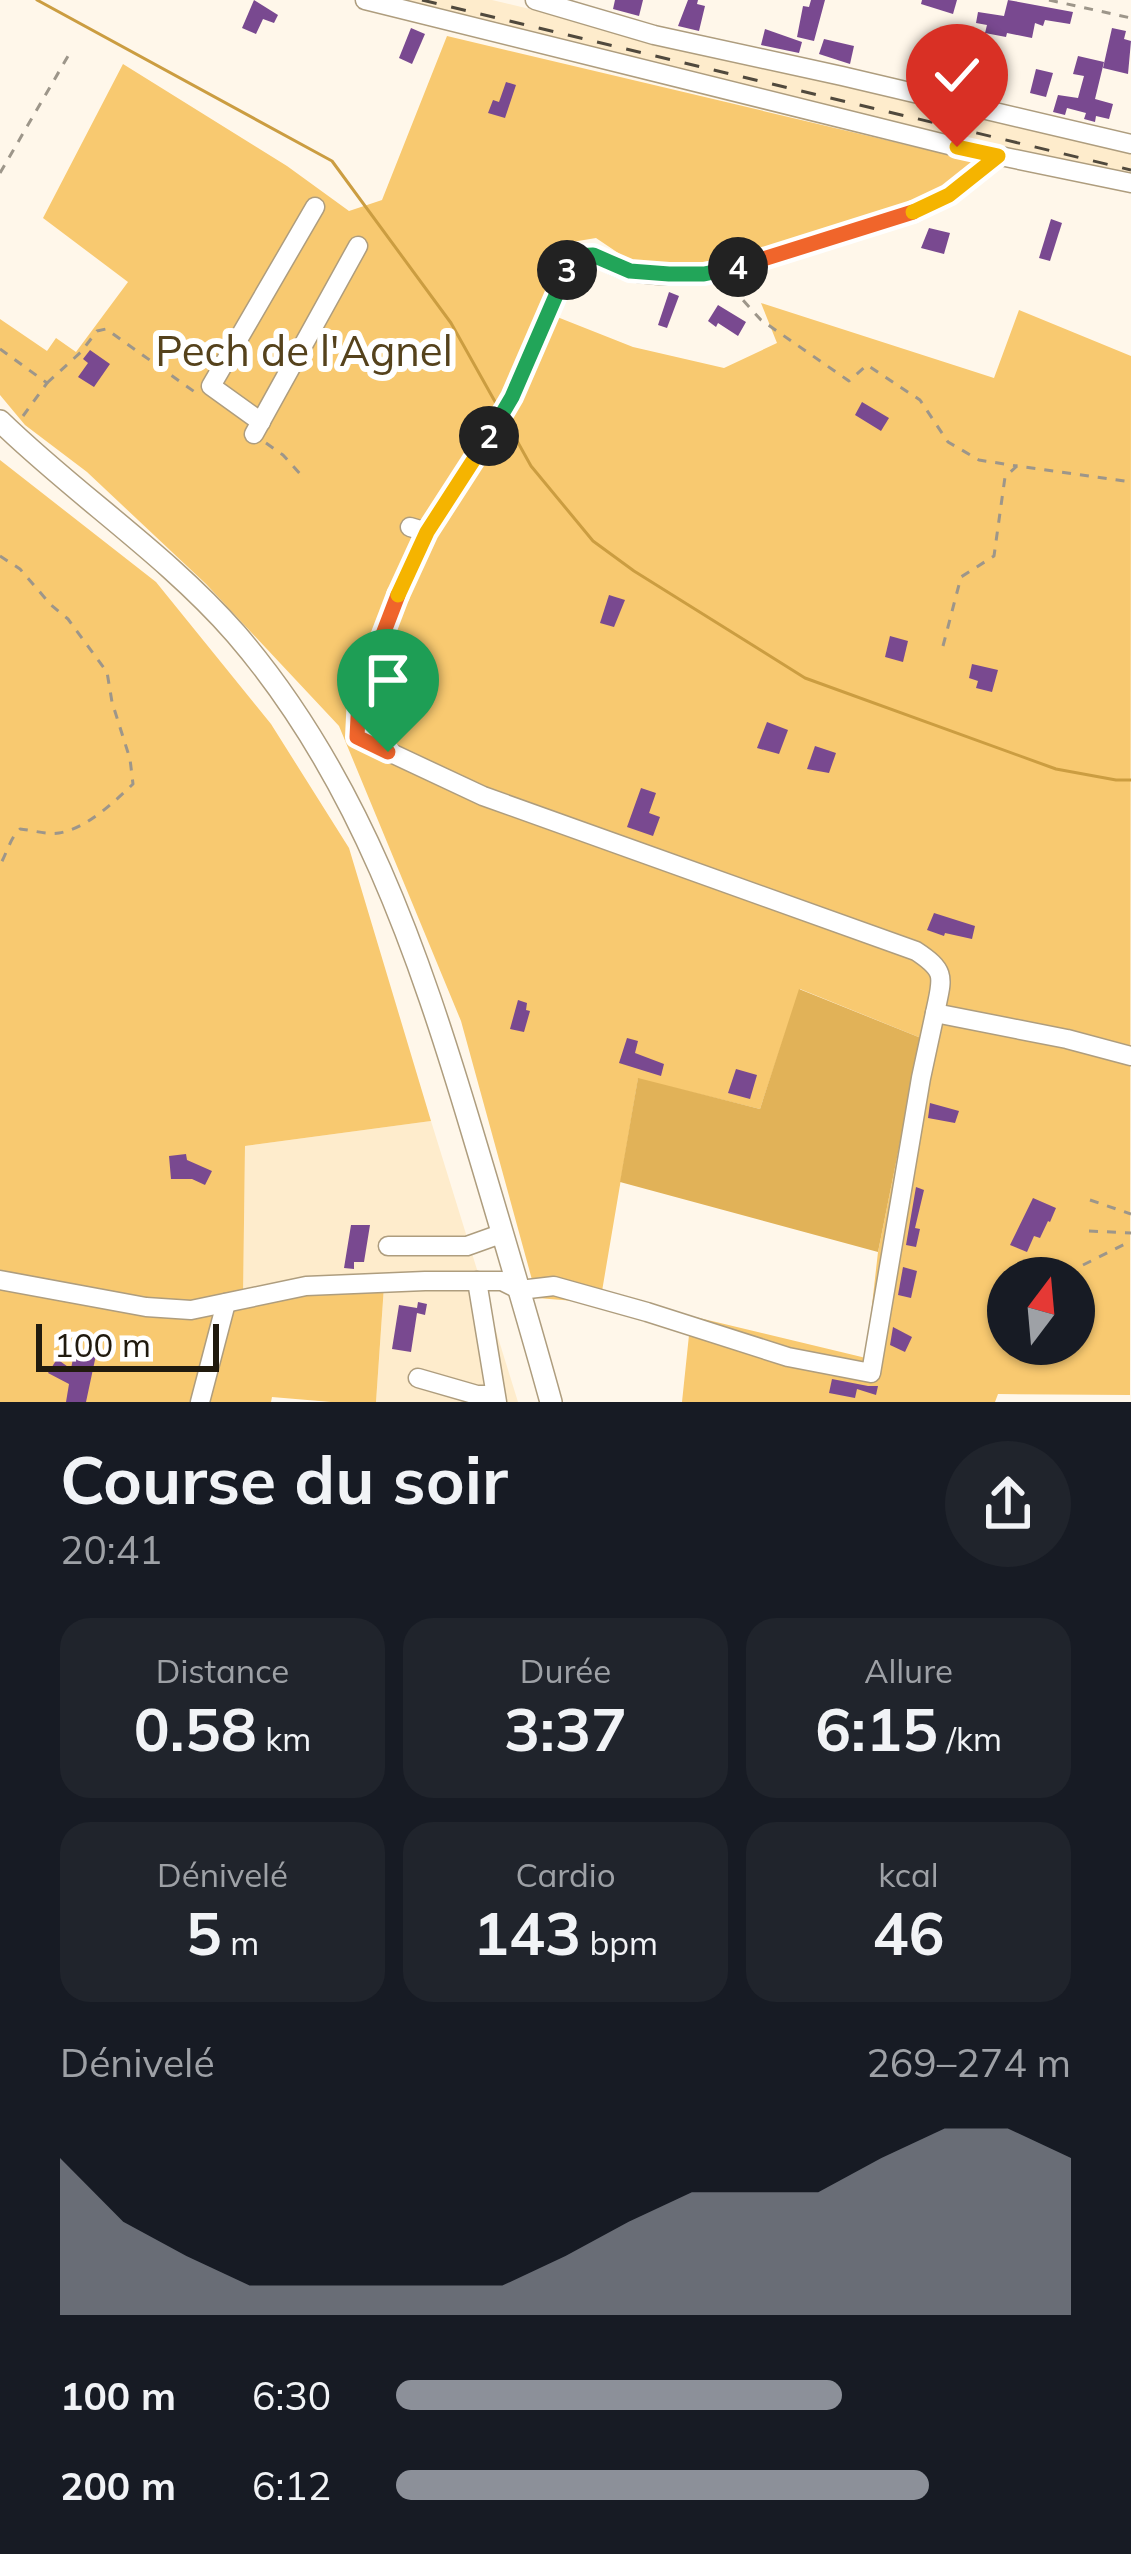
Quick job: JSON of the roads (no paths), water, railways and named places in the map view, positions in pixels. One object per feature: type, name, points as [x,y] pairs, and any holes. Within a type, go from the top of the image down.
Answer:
[{"type":"main road","points":[[4,429],[203,599],[269,675],[310,733],[361,826],[409,937],[448,1049],[495,1208],[538,1402]]},
{"type":"main road","points":[[4,429],[194,604],[262,681],[311,754],[349,824],[391,924],[549,1402]]},
{"type":"street","points":[[365,0],[998,156],[1131,183]]},
{"type":"street","points":[[535,0],[654,35],[1131,144]]},
{"type":"street","points":[[419,529],[512,397],[573,256],[593,255],[630,271],[718,272],[917,211],[949,195],[998,156]]},
{"type":"street","points":[[315,207],[211,386],[258,428],[358,246]]},
{"type":"street","points":[[0,1280],[146,1307],[191,1310],[306,1286],[477,1281],[554,1286],[788,1358],[871,1372],[942,980],[936,964],[916,951],[483,796],[357,737]]},
{"type":"street","points":[[935,1013],[1131,1056]]},
{"type":"street","points":[[388,1246],[466,1246],[493,1237],[495,1208]]},
{"type":"street","points":[[418,1378],[496,1399],[477,1281]]},
{"type":"street","points":[[200,1402],[226,1303]]},
{"type":"waterway","points":[[37,0],[332,161],[451,323],[498,407]]},
{"type":"waterway","points":[[506,421],[531,466],[593,541],[805,678],[1056,769],[1131,780]]},
{"type":"railway","points":[[422,0],[1131,170]]},
{"type":"park label","name":"Pech de l'Agnel","points":[[304,351]]}]
